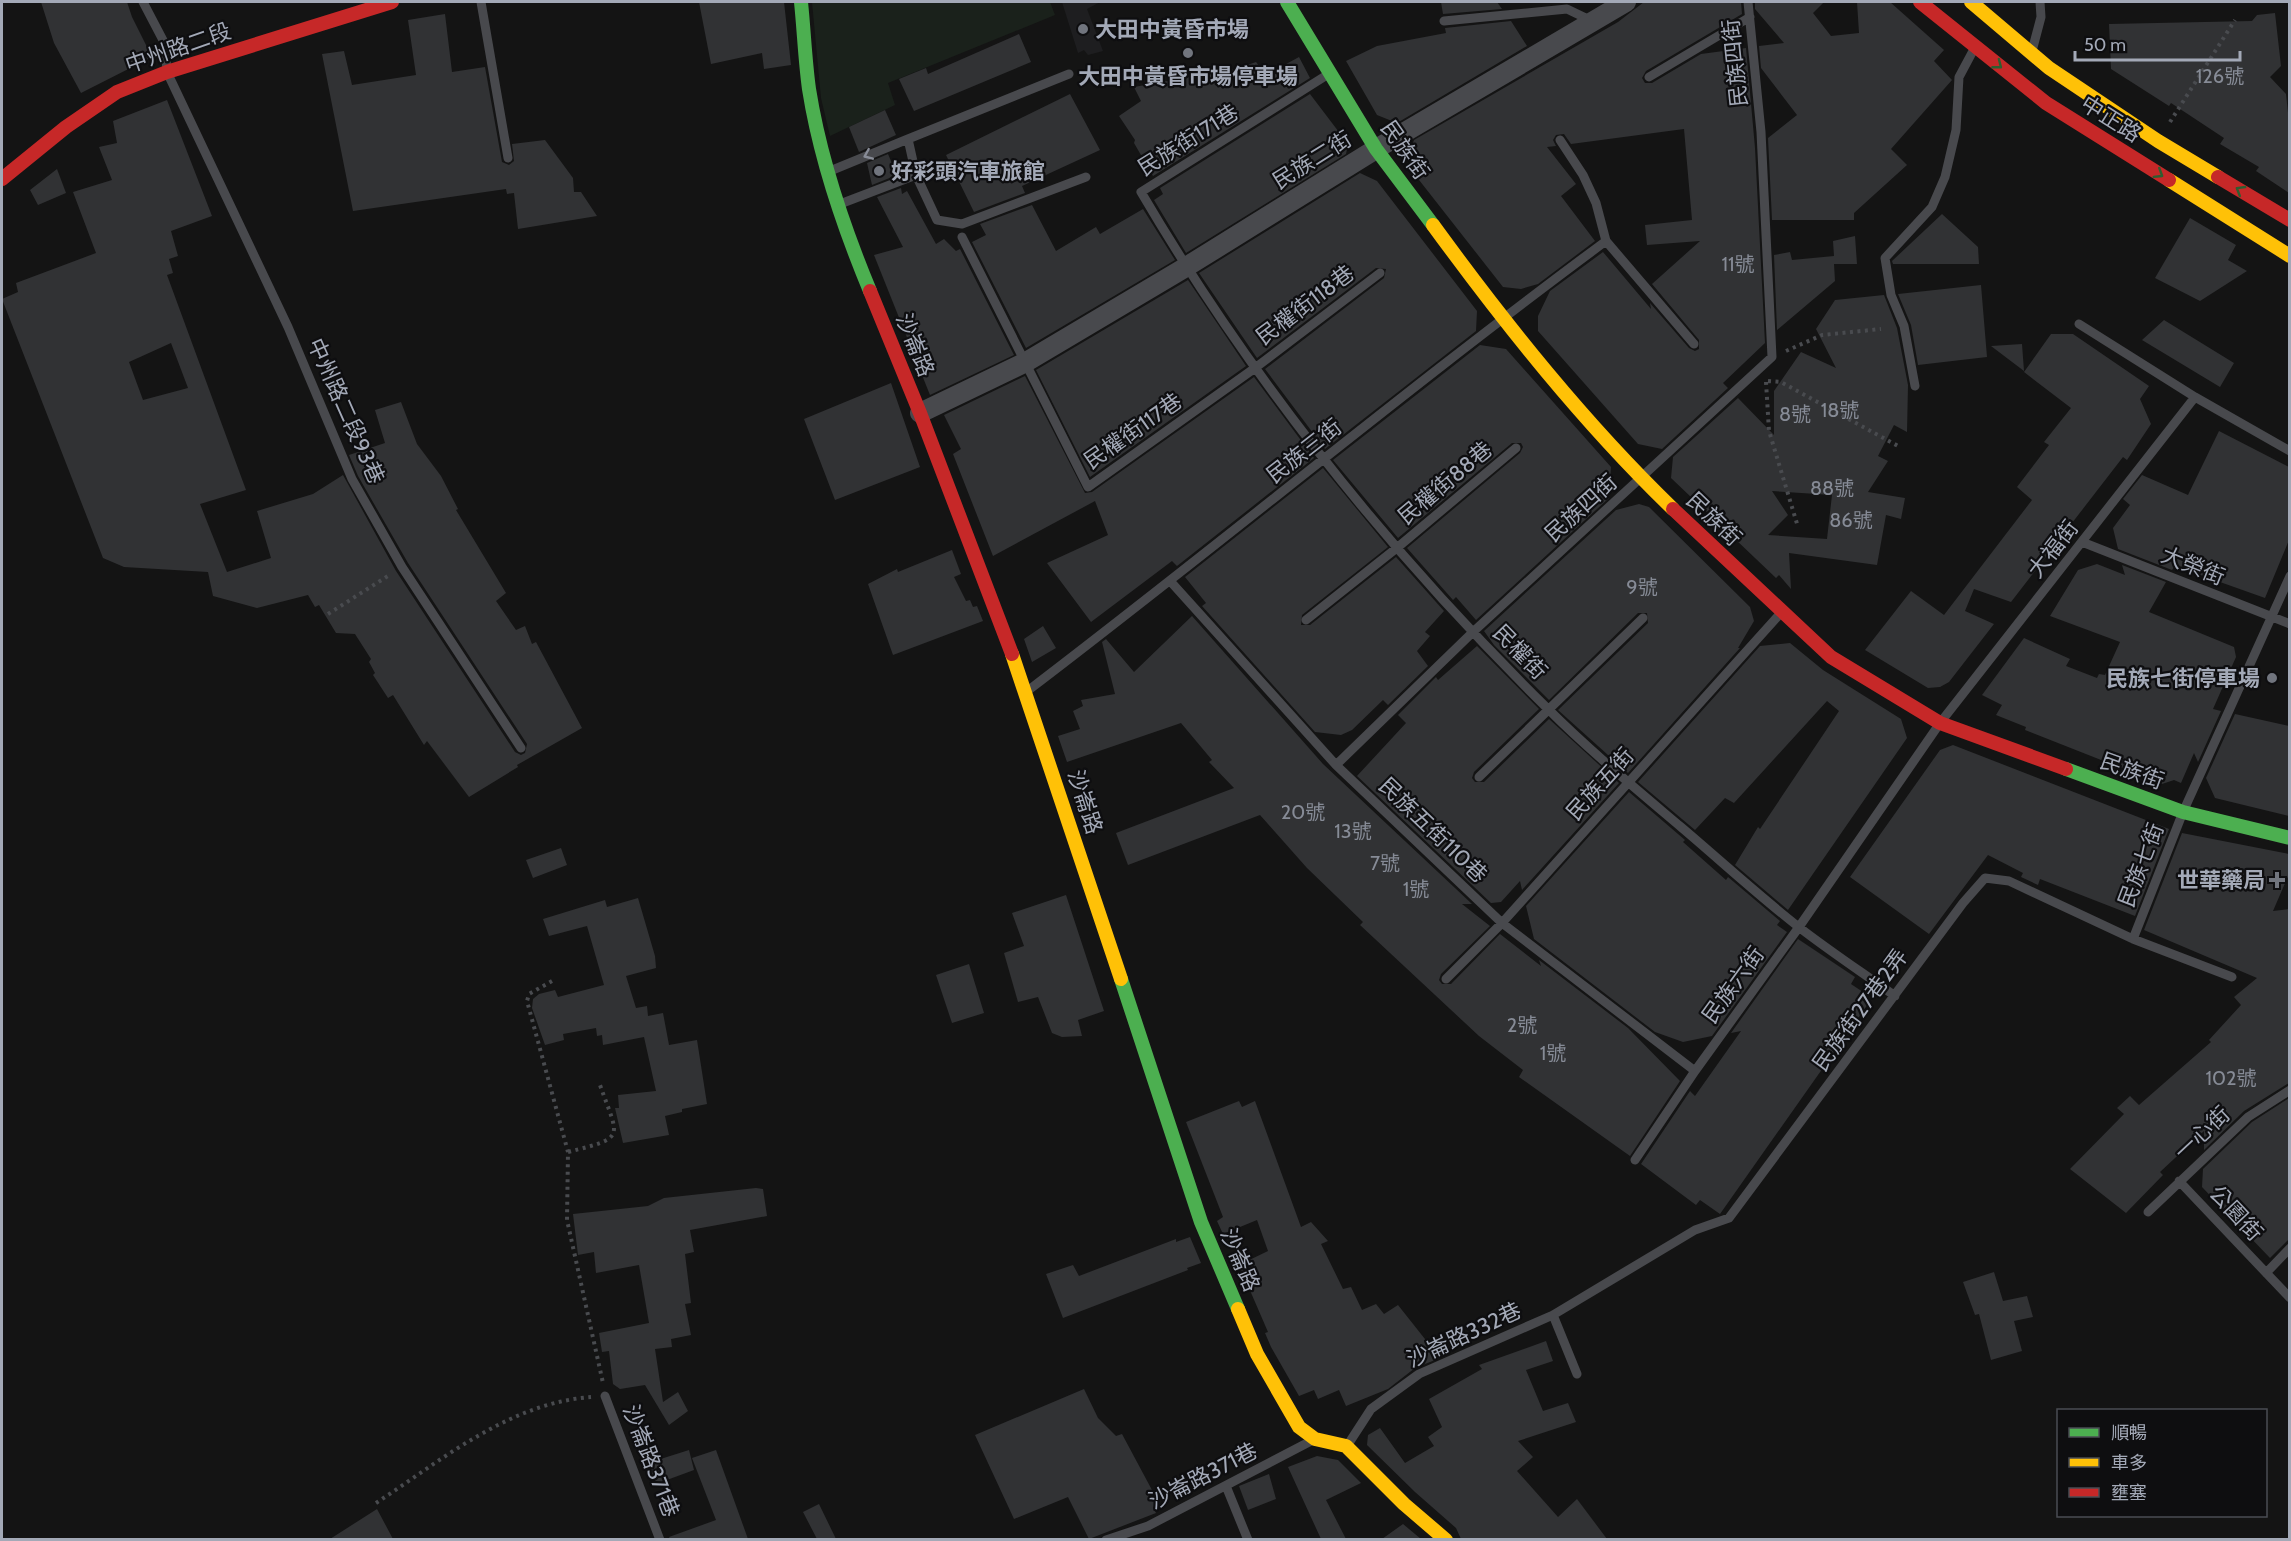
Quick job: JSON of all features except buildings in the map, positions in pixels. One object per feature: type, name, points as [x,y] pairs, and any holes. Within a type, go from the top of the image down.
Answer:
[{"type":"street","name":"中州路二段","points":[[2,179],[66,127],[117,92],[167,72],[392,2]]},
{"type":"street","name":"沙崙路","points":[[801,2],[809,88],[828,172],[846,234],[920,413],[1027,692],[1201,1222],[1257,1353],[1299,1427],[1315,1439]]},
{"type":"street","name":"民族街","points":[[1287,2],[1376,149],[1502,318],[1641,479],[1781,613],[1831,657],[1940,723],[2183,812],[2289,838]]},
{"type":"street","name":"民族二街","points":[[920,413],[1026,362],[1186,267],[1376,149],[1626,2]]},
{"type":"street","name":"中正路","points":[[1920,2],[2046,103],[2289,256]]},
{"type":"street","name":"中正路","points":[[1971,2],[2031,53],[2158,141],[2289,220]]},
{"type":"street","points":[[1315,1439],[1346,1446],[1404,1504],[1446,1539]]},
{"type":"lane","name":"中州路二段93巷","points":[[143,2],[165,45],[167,72],[288,327],[352,479],[402,567],[521,748]]},
{"type":"lane","points":[[481,2],[508,158]]},
{"type":"lane","name":"民族四街","points":[[1336,765],[1474,632],[1769,360],[1761,132],[1748,2]]},
{"type":"lane","points":[[2031,53],[2041,17],[2040,2]]},
{"type":"lane","points":[[1444,21],[1567,9],[1593,21]]},
{"type":"lane","points":[[1649,77],[1750,17]]},
{"type":"lane","points":[[1916,386],[1904,326],[1891,295],[1885,258],[1932,207],[1945,177],[1956,130],[1959,77],[1975,47]]},
{"type":"lane","points":[[828,172],[1069,74]]},
{"type":"lane","name":"民族街171巷","points":[[1186,267],[1141,192],[1329,74]]},
{"type":"lane","points":[[908,139],[916,175],[937,220],[962,224],[1086,177]]},
{"type":"lane","points":[[1560,140],[1583,175],[1596,203],[1606,241],[1694,344]]},
{"type":"lane","points":[[838,205],[916,175]]},
{"type":"lane","points":[[962,237],[1026,362]]},
{"type":"lane","name":"民族三街","points":[[1027,692],[1171,582],[1502,318],[1606,241]]},
{"type":"lane","name":"民權街","points":[[1186,267],[1255,368],[1325,460],[1474,632],[1548,709],[1627,782],[1799,927],[1895,996]]},
{"type":"lane","name":"民權街118巷","points":[[1255,368],[1380,273]]},
{"type":"lane","points":[[2079,324],[2194,397],[2289,451]]},
{"type":"lane","name":"民權街117巷","points":[[1026,362],[1088,487],[1255,368]]},
{"type":"lane","name":"大福街","points":[[1940,723],[2194,397]]},
{"type":"lane","name":"民權街88巷","points":[[1306,620],[1398,547],[1516,448]]},
{"type":"lane","name":"大榮街","points":[[2082,542],[2289,624]]},
{"type":"lane","name":"民族七街","points":[[2133,939],[2183,812],[2289,576]]},
{"type":"lane","points":[[1171,582],[1336,765]]},
{"type":"lane","name":"民族五街","points":[[1446,979],[1503,923],[1627,782],[1781,613]]},
{"type":"lane","points":[[1479,777],[1643,618]]},
{"type":"lane","name":"民族六街","points":[[1635,1160],[1940,723]]},
{"type":"lane","name":"民族五街110巷","points":[[1336,765],[1503,923]]},
{"type":"lane","name":"民族街27巷2弄","points":[[1553,1316],[1695,1230],[1729,1218],[1963,903],[1985,878],[2009,881],[2133,939],[2232,977]]},
{"type":"lane","points":[[1503,923],[1695,1071]]},
{"type":"lane","name":"一心街","points":[[2148,1212],[2248,1118],[2289,1090]]},
{"type":"lane","name":"公園街","points":[[2179,1181],[2289,1298]]},
{"type":"lane","points":[[2266,1273],[2289,1248]]},
{"type":"lane","points":[[1553,1316],[1577,1374]]},
{"type":"lane","name":"沙崙路332巷","points":[[1346,1446],[1371,1409],[1419,1374],[1553,1316]]},
{"type":"lane","name":"沙崙路371巷","points":[[606,1396],[660,1539]]},
{"type":"lane","name":"沙崙路371巷","points":[[1106,1539],[1148,1526],[1315,1439]]},
{"type":"lane","points":[[1226,1486],[1248,1539]]},
{"type":"path","name":"中正路","points":[[2158,141],[2235,20]]},
{"type":"path","points":[[1798,527],[1769,430],[1766,380],[1769,360],[1822,335],[1881,329]]},
{"type":"path","points":[[1766,380],[1781,382],[1898,446]]},
{"type":"path","points":[[328,614],[402,567]]},
{"type":"path","points":[[376,1503],[510,1418],[566,1399],[606,1396],[567,1220],[568,1152],[527,1001],[530,994],[552,981]]},
{"type":"path","points":[[568,1152],[608,1142],[613,1136],[615,1127],[600,1085]]},
{"type":"shaded area","points":[[812,2],[1050,2],[1055,15],[888,83],[895,105],[830,136],[821,98]]},
{"type":"shaded area","name":"大田中黃昏市場","points":[[1062,2],[1100,2],[1087,9],[1103,51],[1088,55],[1084,50],[1078,53]]},
{"type":"traffic: fast","points":[[801,2],[806,67],[819,141],[842,217],[870,291]]},
{"type":"traffic: fast","points":[[1287,2],[1376,149],[1433,225]]},
{"type":"traffic: fast","points":[[2066,769],[2183,812],[2290,838]]},
{"type":"traffic: fast","points":[[1121,979],[1201,1222],[1238,1309]]},
{"type":"traffic: slow","points":[[1971,2],[2049,68],[2158,141],[2218,177]]},
{"type":"traffic: slow","points":[[2169,180],[2290,256]]},
{"type":"traffic: slow","points":[[1433,225],[1577,408],[1673,509]]},
{"type":"traffic: slow","points":[[1012,654],[1121,979]]},
{"type":"traffic: slow","points":[[1238,1309],[1257,1354],[1299,1427],[1315,1439],[1346,1446],[1404,1504],[1446,1540]]},
{"type":"traffic: jam","points":[[2,179],[66,127],[117,92],[167,72],[392,2]]},
{"type":"traffic: jam","points":[[1920,2],[2046,103],[2169,180]]},
{"type":"traffic: jam","points":[[2218,177],[2290,220]]},
{"type":"traffic: jam","points":[[870,291],[920,413],[1012,654]]},
{"type":"traffic: jam","points":[[1673,509],[1831,657],[1940,723],[2066,769]]},
{"type":"place","name":"大田中黃昏市場","points":[[1083,29]]},
{"type":"place","name":"大田中黃昏市場停車場","points":[[1188,53]]},
{"type":"place","name":"好彩頭汽車旅館","points":[[879,171]]},
{"type":"place","name":"民族七街停車場","points":[[2272,678]]},
{"type":"place","name":"世華藥局","points":[[2277,880]]}]
